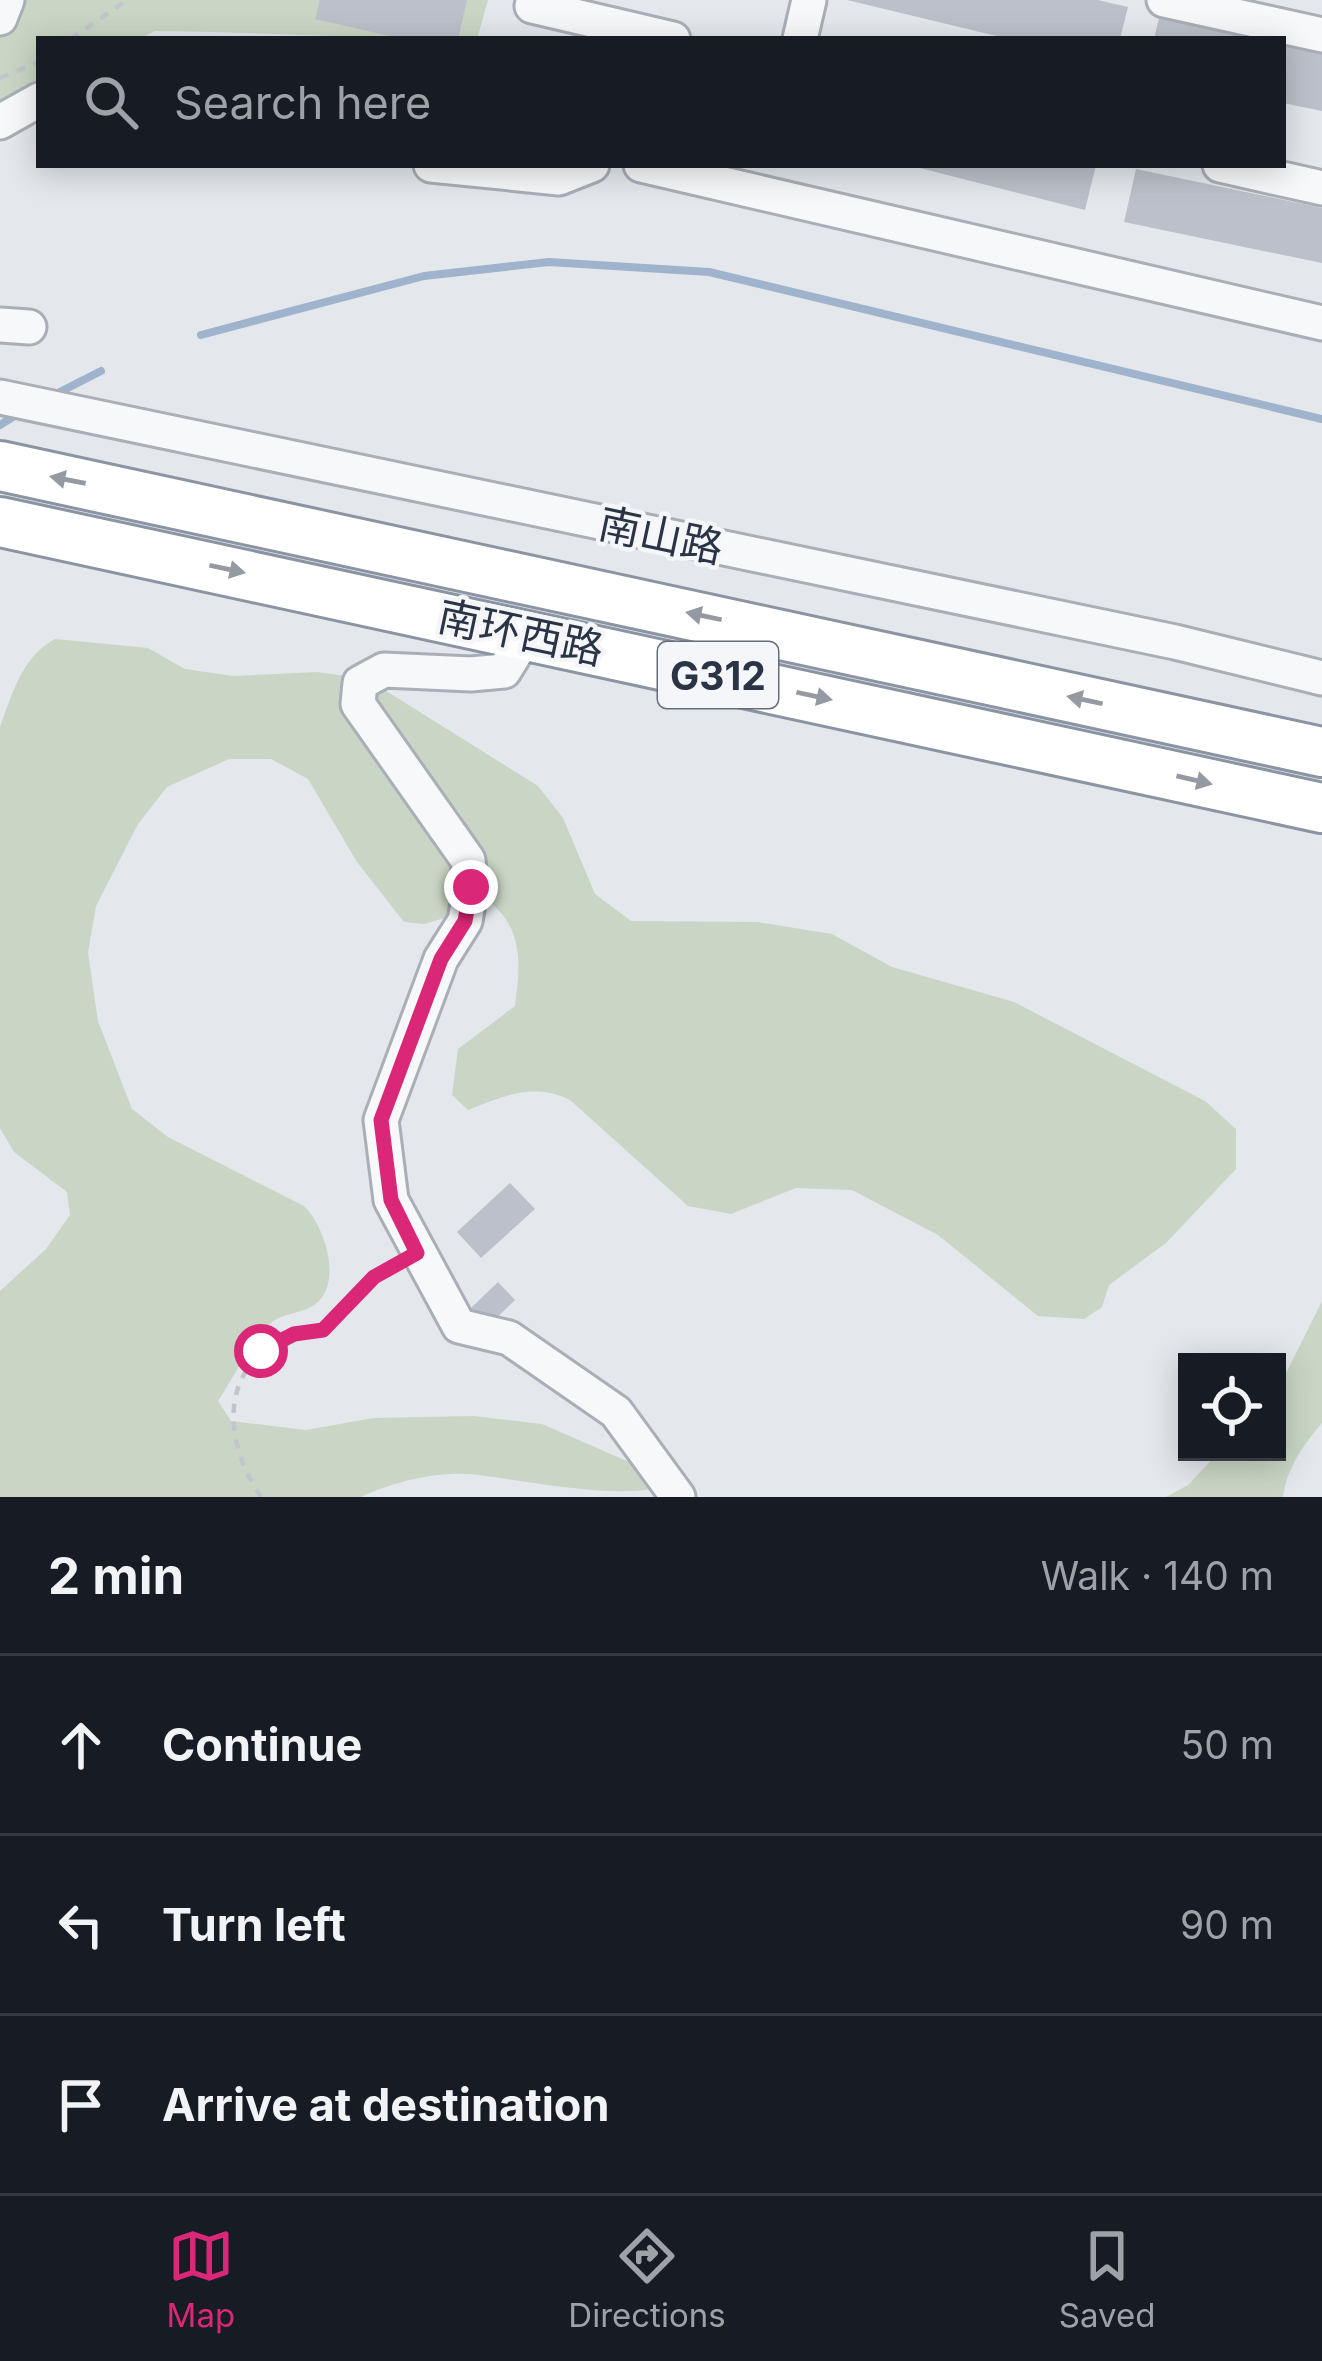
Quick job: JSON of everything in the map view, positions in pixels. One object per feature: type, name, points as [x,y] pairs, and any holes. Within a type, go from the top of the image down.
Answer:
[{"type":"highway","name":"南环西路","points":[[0,466],[1322,752]]},
{"type":"highway","name":"南环西路","points":[[0,522],[1322,808]]},
{"type":"street","points":[[0,18],[7,0]]},
{"type":"street","points":[[801,36],[809,0]]},
{"type":"street","points":[[1164,0],[1322,35]]},
{"type":"street","points":[[532,6],[660,36]]},
{"type":"street","points":[[0,122],[36,102]]},
{"type":"street","points":[[461,168],[560,178],[585,168]]},
{"type":"street","points":[[654,168],[1322,323]]},
{"type":"street","points":[[1233,168],[1322,188]]},
{"type":"street","name":"南山路","points":[[0,397],[1322,677]]},
{"type":"street","points":[[527,634],[505,671],[384,670],[360,683],[358,704],[468,860],[471,887],[465,921],[441,959],[381,1120],[391,1200],[459,1326],[509,1338],[616,1412],[678,1497]]},
{"type":"path","points":[[75,36],[127,0]]},
{"type":"path","points":[[0,79],[36,63]]},
{"type":"path","points":[[261,1497],[245,1474],[234,1418],[238,1382],[261,1351],[294,1334],[323,1330],[374,1277],[417,1253]]},
{"type":"green space","points":[[0,0],[488,0],[478,36],[155,31],[145,36],[36,36],[36,89],[0,107]]},
{"type":"green space","points":[[55,639],[148,648],[185,669],[233,676],[317,672],[367,679],[538,786],[563,818],[595,894],[631,921],[758,922],[832,934],[892,967],[1014,1002],[1205,1101],[1236,1129],[1236,1169],[1166,1243],[1109,1285],[1102,1307],[1084,1319],[1038,1316],[938,1235],[852,1190],[796,1188],[731,1214],[688,1206],[570,1100],[532,1092],[468,1110],[452,1095],[458,1049],[515,1006],[517,951],[510,926],[492,904],[424,924],[404,922],[357,862],[308,779],[271,759],[229,759],[167,787],[138,824],[96,906],[88,953],[98,1021],[132,1109],[168,1137],[304,1206],[324,1241],[330,1270],[323,1296],[309,1308],[271,1323],[218,1401],[231,1421],[306,1430],[373,1418],[473,1416],[542,1424],[645,1469],[651,1489],[590,1490],[449,1474],[418,1478],[361,1497],[0,1497],[0,1291],[46,1249],[70,1215],[67,1192],[14,1152],[0,1128],[0,727],[27,665]]},
{"type":"green space","points":[[1322,1301],[1322,1423],[1297,1457],[1283,1497],[1166,1497],[1188,1485],[1211,1461],[1286,1461],[1286,1373]]},
{"type":"building","points":[[320,0],[467,0],[459,36],[390,36],[315,19]]},
{"type":"building","points":[[847,0],[1098,0],[1128,7],[1121,36],[997,36]]},
{"type":"building","points":[[1159,18],[1247,36],[1155,36]]},
{"type":"building","points":[[1286,44],[1322,51],[1322,111],[1286,104]]},
{"type":"building","points":[[920,168],[1095,168],[1085,210]]},
{"type":"building","points":[[1136,169],[1322,208],[1322,263],[1124,222]]},
{"type":"building","points":[[510,1183],[535,1209],[481,1258],[457,1232]]},
{"type":"building","points":[[498,1282],[515,1300],[488,1326],[471,1308]]},
{"type":"waterway","points":[[201,335],[424,276],[549,262],[709,272],[1322,419]]},
{"type":"waterway","points":[[54,395],[101,371]]},
{"type":"waterway","points":[[0,425],[19,413]]},
{"type":"route","points":[[261,1351],[294,1334],[323,1330],[374,1277],[417,1253],[391,1200],[381,1120],[441,959],[465,921],[471,887]]}]
